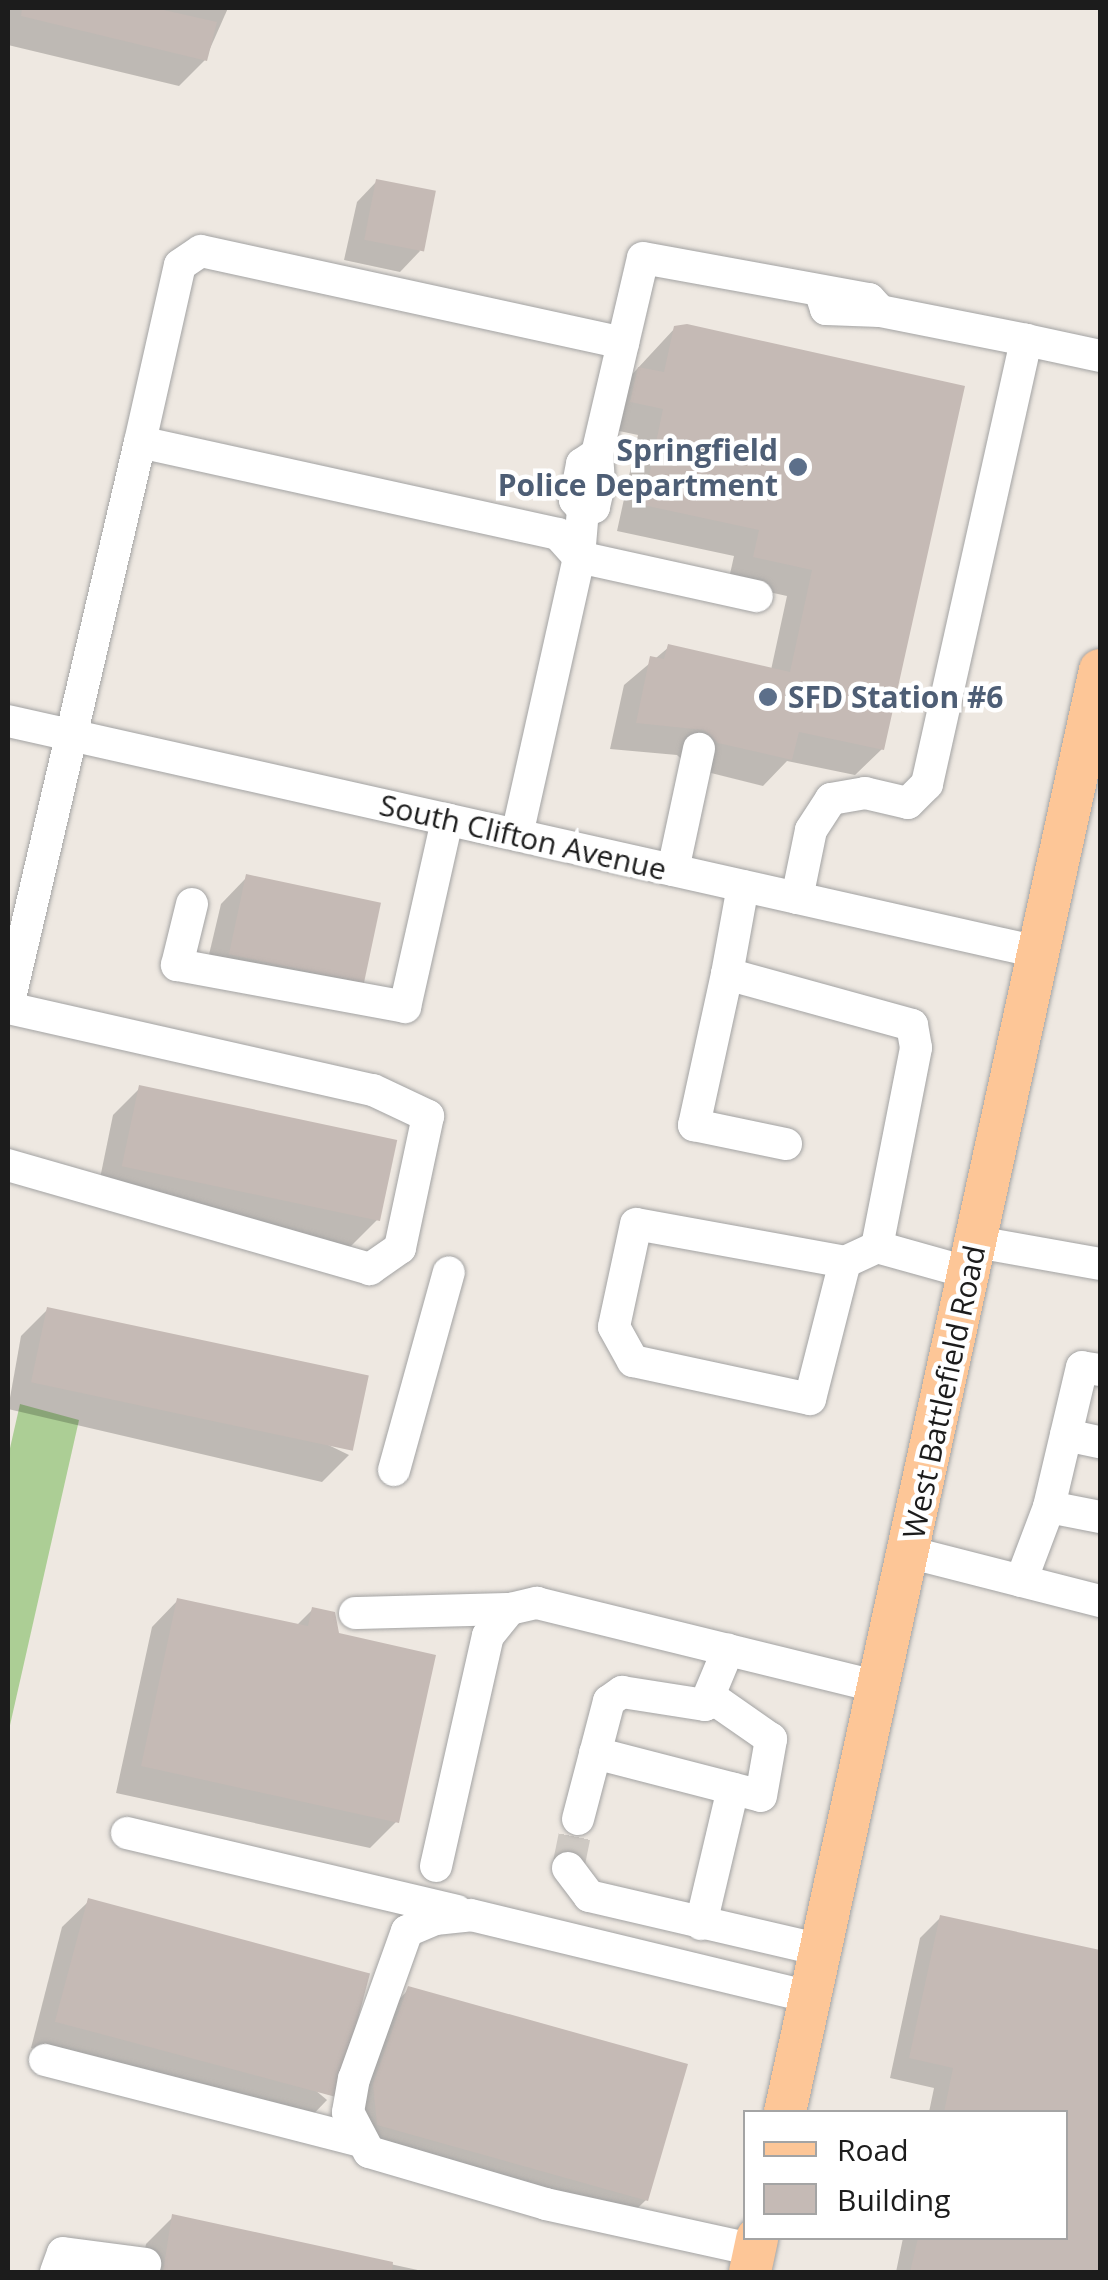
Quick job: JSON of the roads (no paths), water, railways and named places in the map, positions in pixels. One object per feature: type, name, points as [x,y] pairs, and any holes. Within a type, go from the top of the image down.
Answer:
[{"type":"main road","name":"West Battlefield Road","points":[[785,2110],[1100,670]]},
{"type":"street","points":[[8,1165],[370,1269],[400,1248],[428,1116],[373,1090],[8,1007],[180,265],[201,250],[623,343]]},
{"type":"street","points":[[518,836],[578,557],[584,509],[594,507],[599,486],[597,454],[643,258],[822,297],[826,309],[880,311],[1100,356]]},
{"type":"street","points":[[797,898],[811,830],[831,799],[865,793],[908,803],[927,784],[1026,340]]},
{"type":"street","points":[[140,442],[558,534],[578,557],[756,596]]},
{"type":"street","name":"South Clifton Avenue","points":[[8,721],[1038,952]]},
{"type":"street","points":[[673,870],[699,749]]},
{"type":"street","points":[[192,904],[177,965],[405,1008],[447,820]]},
{"type":"street","points":[[743,886],[694,1124],[786,1144]]},
{"type":"street","points":[[727,974],[912,1025],[916,1048],[877,1247]]},
{"type":"street","points":[[845,1262],[810,1399],[633,1361],[614,1327],[636,1224],[845,1262],[877,1247],[973,1258],[1100,1264]]},
{"type":"street","points":[[394,1470],[449,1272]]},
{"type":"street","points":[[1021,1581],[1050,1507],[1082,1367],[1100,1370]]},
{"type":"street","points":[[1066,1435],[1100,1442]]},
{"type":"street","points":[[1050,1507],[1100,1517]]},
{"type":"street","points":[[908,1552],[1100,1601]]},
{"type":"street","points":[[355,1613],[510,1609],[537,1603],[879,1687]]},
{"type":"street","points":[[436,1866],[488,1636],[510,1609]]},
{"type":"street","points":[[714,1700],[728,1650]]},
{"type":"street","points":[[578,1818],[595,1752],[609,1701],[622,1692],[714,1700],[771,1739],[761,1796],[595,1752]]},
{"type":"street","points":[[695,1922],[733,1789]]},
{"type":"street","points":[[128,1833],[810,1997]]},
{"type":"street","points":[[568,1868],[589,1896],[821,1950]]},
{"type":"street","points":[[471,1915],[407,1931],[354,2080],[348,2112],[357,2140],[369,2152],[546,2204],[754,2253]]},
{"type":"street","points":[[45,2060],[357,2140]]},
{"type":"street","points":[[56,2272],[63,2253],[144,2264]]},
{"type":"tunnel","points":[[568,1868],[578,1819]]},
{"type":"place","name":"Springfield Police Department","points":[[798,467]]},
{"type":"place","name":"SFD Station #6","points":[[768,697]]}]
